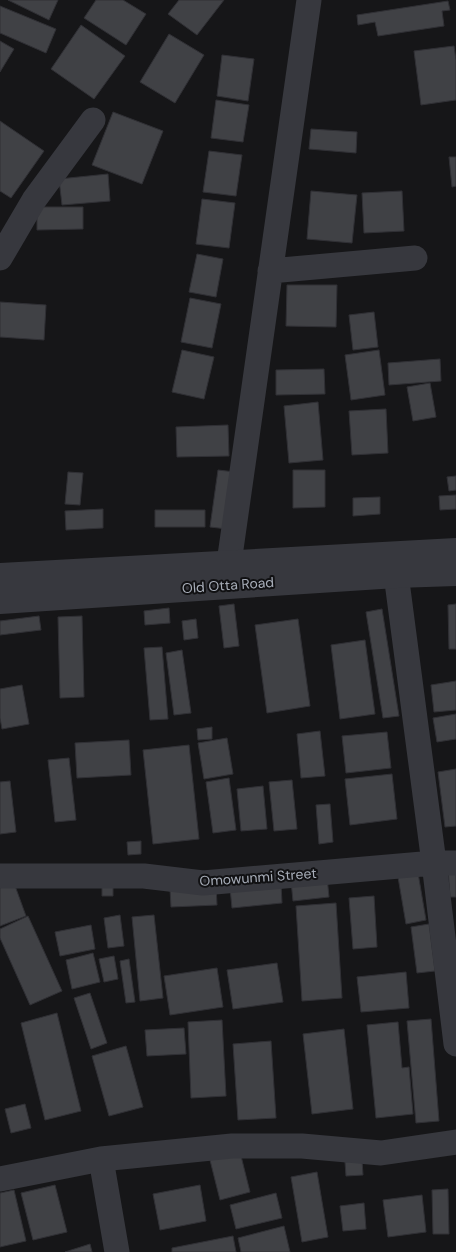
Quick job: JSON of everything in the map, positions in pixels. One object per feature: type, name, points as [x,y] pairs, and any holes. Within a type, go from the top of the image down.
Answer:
[{"type":"street","points":[[229,564],[309,0]]},
{"type":"street","points":[[0,258],[34,200],[93,120]]},
{"type":"street","points":[[270,271],[415,258]]},
{"type":"street","name":"Old Otta Road","points":[[0,576],[456,552]]},
{"type":"street","name":"Old Otta Road","points":[[0,600],[396,574],[456,572]]},
{"type":"street","points":[[396,574],[445,863],[456,1044]]},
{"type":"street","name":"Omowunmi Street","points":[[0,876],[144,876],[203,883],[445,863]]},
{"type":"street","points":[[0,1179],[101,1159],[232,1146],[302,1146],[381,1153],[456,1142]]},
{"type":"street","points":[[101,1159],[117,1252]]},
{"type":"building","points":[[8,0],[58,0],[49,20]]},
{"type":"building","points":[[96,0],[123,0],[146,14],[126,45],[84,18]]},
{"type":"building","points":[[179,0],[224,0],[197,35],[168,14]]},
{"type":"building","points":[[448,1],[450,10],[442,11],[444,26],[378,36],[375,22],[358,25],[357,15]]},
{"type":"building","points":[[0,6],[56,29],[46,53],[0,33]]},
{"type":"building","points":[[81,25],[125,56],[94,99],[51,69]]},
{"type":"building","points":[[169,34],[204,55],[175,103],[140,82]]},
{"type":"building","points":[[0,41],[14,49],[0,72]]},
{"type":"building","points":[[454,46],[456,100],[421,105],[414,51]]},
{"type":"building","points":[[222,55],[254,59],[248,101],[217,96]]},
{"type":"building","points":[[216,100],[249,105],[243,142],[211,138]]},
{"type":"building","points":[[113,112],[163,131],[142,184],[92,165]]},
{"type":"building","points":[[0,121],[44,151],[11,198],[0,191]]},
{"type":"building","points":[[311,129],[357,132],[356,153],[309,149]]},
{"type":"building","points":[[209,151],[242,155],[236,196],[203,192]]},
{"type":"building","points":[[449,157],[456,157],[456,186],[452,187]]},
{"type":"building","points":[[108,174],[110,201],[62,205],[59,179]]},
{"type":"building","points":[[311,191],[357,195],[352,243],[307,239]]},
{"type":"building","points":[[402,191],[404,231],[364,233],[362,193]]},
{"type":"building","points":[[202,199],[235,203],[229,248],[196,244]]},
{"type":"building","points":[[37,207],[83,207],[83,229],[37,230]]},
{"type":"building","points":[[197,254],[223,259],[216,297],[189,292]]},
{"type":"building","points":[[287,285],[337,285],[336,327],[286,326]]},
{"type":"building","points":[[190,298],[221,304],[212,348],[181,342]]},
{"type":"building","points":[[0,302],[46,305],[44,340],[0,337]]},
{"type":"building","points":[[374,312],[378,347],[353,350],[349,315]]},
{"type":"building","points":[[182,350],[214,357],[204,399],[172,392]]},
{"type":"building","points":[[379,350],[385,395],[351,400],[345,355]]},
{"type":"building","points":[[440,359],[441,381],[389,385],[388,363]]},
{"type":"building","points":[[324,369],[325,394],[276,395],[276,370]]},
{"type":"building","points":[[430,383],[436,417],[413,421],[407,387]]},
{"type":"building","points":[[318,402],[323,460],[289,463],[284,406]]},
{"type":"building","points":[[386,409],[388,453],[352,455],[349,411]]},
{"type":"building","points":[[228,425],[229,456],[177,457],[176,427]]},
{"type":"building","points":[[218,470],[235,472],[227,529],[210,527]]},
{"type":"building","points":[[293,470],[325,470],[325,507],[293,508]]},
{"type":"building","points":[[68,472],[83,473],[80,505],[65,504]]},
{"type":"building","points":[[456,476],[456,490],[449,491],[447,477]]},
{"type":"building","points":[[456,495],[456,509],[440,510],[439,496]]},
{"type":"building","points":[[380,497],[380,514],[353,516],[353,498]]},
{"type":"building","points":[[103,509],[103,528],[66,530],[65,511]]},
{"type":"building","points":[[155,510],[205,510],[205,527],[155,527]]},
{"type":"building","points":[[234,604],[239,646],[224,648],[219,606]]},
{"type":"building","points":[[456,604],[456,649],[449,649],[448,605]]},
{"type":"building","points":[[169,608],[170,623],[145,625],[144,611]]},
{"type":"building","points":[[382,609],[399,716],[383,718],[366,612]]},
{"type":"building","points":[[39,616],[41,630],[0,635],[0,621]]},
{"type":"building","points":[[82,616],[84,697],[60,698],[58,617]]},
{"type":"building","points":[[196,619],[198,638],[184,640],[182,621]]},
{"type":"building","points":[[298,619],[310,706],[267,713],[255,625]]},
{"type":"building","points":[[365,640],[375,714],[340,719],[331,645]]},
{"type":"building","points":[[162,647],[168,719],[150,720],[144,648]]},
{"type":"building","points":[[182,650],[191,713],[174,715],[166,653]]},
{"type":"building","points":[[456,681],[456,710],[434,712],[431,685]]},
{"type":"building","points":[[22,685],[29,724],[2,729],[0,689]]},
{"type":"building","points":[[456,714],[456,739],[437,742],[433,718]]},
{"type":"building","points":[[212,727],[212,739],[198,740],[197,729]]},
{"type":"building","points":[[320,731],[325,776],[301,778],[297,734]]},
{"type":"building","points":[[387,732],[391,768],[346,773],[342,736]]},
{"type":"building","points":[[227,738],[233,774],[204,779],[198,743]]},
{"type":"building","points":[[129,740],[131,775],[77,778],[75,743]]},
{"type":"building","points":[[189,745],[199,839],[153,844],[143,750]]},
{"type":"building","points":[[69,758],[76,820],[55,822],[48,760]]},
{"type":"building","points":[[456,769],[456,826],[445,827],[438,772]]},
{"type":"building","points":[[392,774],[397,819],[350,825],[345,779]]},
{"type":"building","points":[[229,778],[236,830],[213,833],[206,782]]},
{"type":"building","points":[[292,780],[297,829],[274,831],[269,782]]},
{"type":"building","points":[[10,781],[16,832],[0,834],[0,782]]},
{"type":"building","points":[[263,786],[267,829],[241,831],[237,789]]},
{"type":"building","points":[[330,804],[333,842],[319,844],[316,805]]},
{"type":"building","points":[[141,841],[141,854],[128,855],[127,842]]},
{"type":"building","points":[[448,868],[456,868],[456,897],[450,897]]},
{"type":"building","points":[[418,873],[426,920],[406,924],[398,877]]},
{"type":"building","points":[[327,877],[329,897],[293,901],[291,881]]},
{"type":"building","points":[[102,881],[113,881],[113,896],[102,896]]},
{"type":"building","points":[[14,883],[26,916],[0,926],[0,888]]},
{"type":"building","points":[[281,884],[282,903],[232,908],[230,888]]},
{"type":"building","points":[[216,886],[217,905],[171,907],[170,889]]},
{"type":"building","points":[[374,896],[377,947],[353,949],[349,898]]},
{"type":"building","points":[[336,903],[342,998],[302,1001],[296,906]]},
{"type":"building","points":[[120,915],[124,946],[108,948],[104,918]]},
{"type":"building","points":[[154,915],[163,998],[140,1001],[132,917]]},
{"type":"building","points":[[28,916],[62,991],[30,1005],[0,938],[0,929]]},
{"type":"building","points":[[429,924],[435,971],[417,973],[411,927]]},
{"type":"building","points":[[91,925],[95,949],[60,956],[55,932]]},
{"type":"building","points":[[93,953],[100,982],[72,989],[66,960]]},
{"type":"building","points":[[114,956],[118,979],[104,982],[99,959]]},
{"type":"building","points":[[129,959],[135,1002],[126,1003],[120,961]]},
{"type":"building","points":[[277,963],[283,1002],[233,1009],[227,970]]},
{"type":"building","points":[[217,968],[223,1007],[170,1015],[164,976]]},
{"type":"building","points":[[406,972],[409,1008],[361,1012],[357,977]]},
{"type":"building","points":[[90,993],[107,1043],[91,1049],[74,998]]},
{"type":"building","points":[[57,1013],[81,1111],[45,1120],[21,1023]]},
{"type":"building","points":[[431,1019],[439,1121],[416,1123],[407,1021]]},
{"type":"building","points":[[222,1020],[226,1096],[191,1098],[188,1022]]},
{"type":"building","points":[[398,1022],[402,1068],[409,1067],[413,1114],[376,1118],[367,1025]]},
{"type":"building","points":[[184,1028],[186,1054],[147,1056],[145,1030]]},
{"type":"building","points":[[344,1029],[353,1109],[312,1114],[303,1034]]},
{"type":"building","points":[[271,1041],[276,1118],[238,1120],[233,1044]]},
{"type":"building","points":[[126,1046],[143,1107],[109,1116],[92,1056]]},
{"type":"building","points":[[25,1104],[31,1128],[11,1133],[5,1109]]},
{"type":"building","points":[[240,1152],[250,1192],[220,1200],[210,1160]]},
{"type":"building","points":[[362,1160],[363,1175],[346,1176],[345,1162]]},
{"type":"building","points":[[317,1172],[328,1237],[302,1242],[291,1177]]},
{"type":"building","points":[[55,1185],[67,1232],[33,1240],[21,1193]]},
{"type":"building","points":[[200,1185],[206,1221],[160,1230],[153,1194]]},
{"type":"building","points":[[448,1189],[449,1234],[433,1234],[432,1190]]},
{"type":"building","points":[[14,1190],[26,1241],[0,1247],[0,1193]]},
{"type":"building","points":[[276,1193],[282,1218],[236,1229],[230,1205]]},
{"type":"building","points":[[422,1195],[426,1232],[388,1237],[383,1200]]},
{"type":"building","points":[[364,1203],[366,1229],[343,1231],[340,1206]]},
{"type":"building","points":[[284,1226],[290,1252],[241,1252],[238,1238]]},
{"type":"building","points":[[233,1236],[236,1252],[172,1252],[172,1248]]},
{"type":"building","points":[[90,1244],[92,1252],[65,1252]]}]
